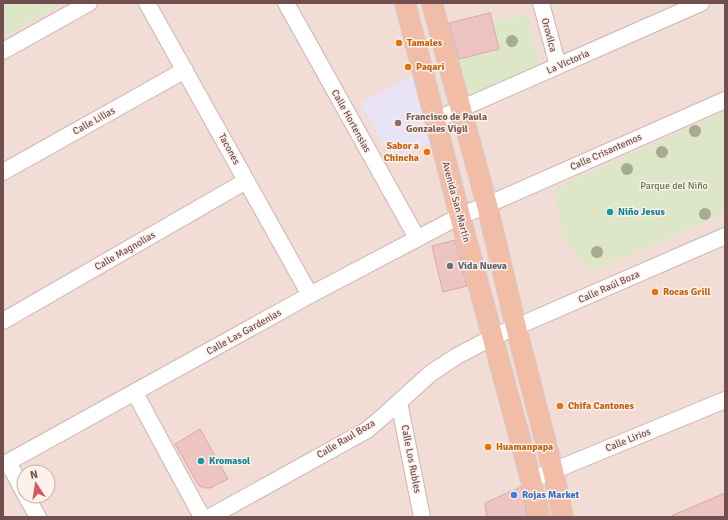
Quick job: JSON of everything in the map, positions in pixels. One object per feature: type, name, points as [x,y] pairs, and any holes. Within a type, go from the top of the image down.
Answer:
[{"type":"main road","name":"Avenida San Martín","points":[[405,3],[460,216],[494,337],[540,517]]},
{"type":"main road","points":[[432,3],[487,205],[563,517]]},
{"type":"street","points":[[3,51],[89,3]]},
{"type":"street","name":"Tacones","points":[[147,3],[310,295]]},
{"type":"street","name":"Calle Hortensias","points":[[286,3],[416,238]]},
{"type":"street","name":"Orovilca","points":[[541,3],[558,66]]},
{"type":"street","name":"La Victoria","points":[[435,120],[701,3]]},
{"type":"street","name":"Calle Lilias","points":[[3,172],[185,70]]},
{"type":"street","name":"Calle Crisantemos","points":[[487,205],[725,100]]},
{"type":"street","name":"Calle Magnolias","points":[[3,321],[246,181]]},
{"type":"street","name":"Calle Las Gardenias","points":[[5,464],[416,238],[460,216],[487,205]]},
{"type":"street","name":"Calle Raúl Boza","points":[[494,337],[725,236]]},
{"type":"street","name":"Calle Raul Boza","points":[[210,517],[366,430],[431,373],[457,356],[494,337]]},
{"type":"street","points":[[135,393],[202,517]]},
{"type":"street","name":"Calle Lirios","points":[[531,480],[725,400]]},
{"type":"street","name":"Calle Los Rubles","points":[[399,402],[422,517]]},
{"type":"street","points":[[5,464],[16,480]]},
{"type":"street","points":[[31,504],[38,517]]},
{"type":"shaded area","points":[[3,3],[725,3],[725,517],[3,517]]},
{"type":"shaded area","name":"Francisco de Paula Gonzales Vigil","points":[[414,75],[430,143],[393,162],[360,103]]},
{"type":"green space","points":[[3,3],[64,3],[3,37]]},
{"type":"green space","points":[[527,14],[540,63],[474,94],[466,90],[457,59],[499,49],[492,23]]},
{"type":"green space","name":"Parque del Niño","points":[[725,112],[725,213],[591,272],[563,238],[554,189]]},
{"type":"building","points":[[490,13],[499,49],[459,59],[449,23]]},
{"type":"building","name":"Vida Nueva","points":[[455,240],[467,286],[443,292],[432,246]]},
{"type":"building","name":"Kromasol","points":[[200,429],[228,479],[210,488],[199,486],[175,444]]},
{"type":"building","name":"Rojas Market","points":[[521,487],[528,517],[487,517],[485,503]]},
{"type":"building","points":[[725,493],[725,517],[669,517]]},
{"type":"place","name":"Tamales","points":[[399,43]]},
{"type":"place","name":"Paqari","points":[[408,67]]},
{"type":"place","name":"Francisco de Paula Gonzales Vigil","points":[[398,123]]},
{"type":"place","name":"Sabor a Chincha","points":[[427,152]]},
{"type":"place","name":"Niño Jesus","points":[[610,212]]},
{"type":"place","name":"Vida Nueva","points":[[450,266]]},
{"type":"place","name":"Rocas Grill","points":[[655,292]]},
{"type":"place","name":"Chifa Cantones","points":[[560,406]]},
{"type":"place","name":"Huamanpapa","points":[[488,447]]},
{"type":"place","name":"Kromasol","points":[[201,461]]},
{"type":"place","name":"Rojas Market","points":[[514,495]]}]
